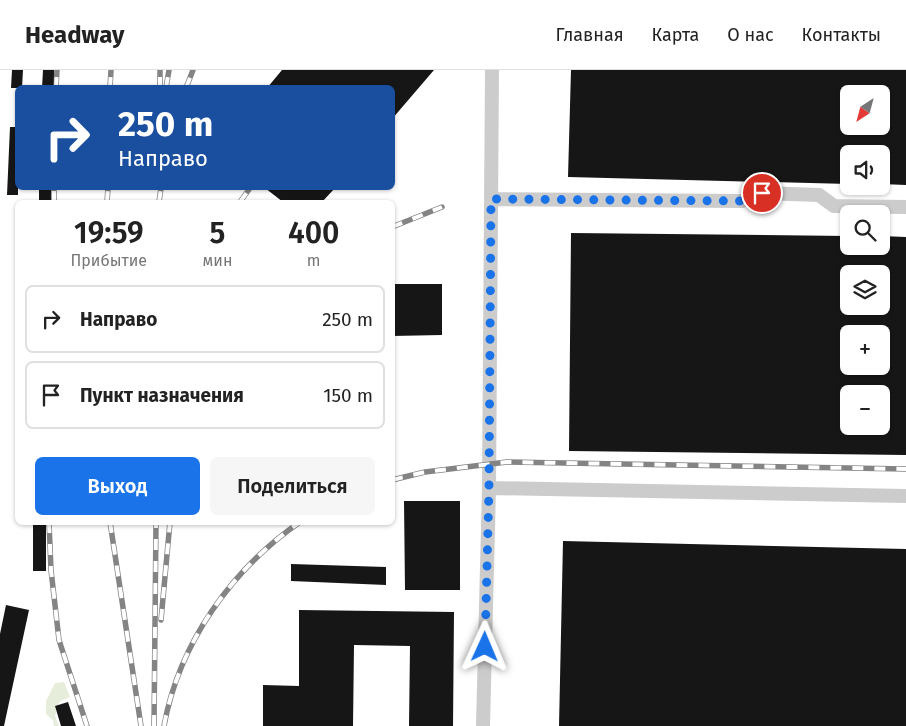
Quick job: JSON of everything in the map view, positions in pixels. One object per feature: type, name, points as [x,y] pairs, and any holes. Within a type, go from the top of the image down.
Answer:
[{"type":"street","points":[[483,726],[489,488],[492,70]]},
{"type":"street","points":[[491,199],[742,201],[762,193],[819,195],[834,206],[906,208]]},
{"type":"street","points":[[489,488],[906,496]]},
{"type":"green space","points":[[64,682],[70,697],[59,702],[55,716],[59,726],[54,726],[53,720],[46,714],[46,701],[55,683]]},
{"type":"building","points":[[12,70],[23,70],[22,85],[15,85],[15,88],[11,88]]},
{"type":"building","points":[[43,70],[54,70],[54,85],[42,85]]},
{"type":"building","points":[[282,70],[434,70],[395,116],[395,85],[270,85]]},
{"type":"building","points":[[571,70],[906,70],[906,185],[890,184],[890,145],[840,145],[840,184],[568,177]]},
{"type":"building","points":[[10,127],[15,127],[15,190],[18,190],[18,195],[7,195]]},
{"type":"building","points":[[39,190],[51,190],[51,200],[39,200]]},
{"type":"building","points":[[268,190],[333,190],[324,200],[280,200]]},
{"type":"building","points":[[571,233],[840,236],[840,255],[890,255],[890,236],[906,237],[906,455],[569,451]]},
{"type":"building","points":[[395,284],[442,284],[442,335],[395,336]]},
{"type":"building","points":[[404,501],[460,501],[460,590],[405,590]]},
{"type":"building","points":[[33,525],[46,525],[46,571],[33,571]]},
{"type":"building","points":[[563,541],[906,549],[906,726],[559,726]]},
{"type":"building","points":[[291,564],[386,567],[386,585],[291,581]]},
{"type":"building","points":[[6,605],[29,610],[4,726],[0,726],[0,634]]},
{"type":"building","points":[[299,610],[454,612],[453,726],[409,726],[410,646],[354,645],[353,726],[263,726],[263,685],[299,686]]},
{"type":"building","points":[[68,702],[76,726],[61,726],[55,706]]},
{"type":"railway","points":[[56,85],[57,70]]},
{"type":"railway","points":[[110,85],[111,70]]},
{"type":"railway","points":[[160,70],[160,85]]},
{"type":"railway","points":[[166,85],[169,70]]},
{"type":"railway","points":[[187,85],[193,70]]},
{"type":"railway","points":[[54,190],[54,200]]},
{"type":"railway","points":[[107,200],[108,190]]},
{"type":"railway","points":[[159,200],[161,190]]},
{"type":"railway","points":[[241,200],[249,190]]},
{"type":"railway","points":[[395,226],[442,207]]},
{"type":"railway","points":[[395,479],[425,472],[507,462],[906,469]]},
{"type":"railway","points":[[49,525],[51,570],[59,640],[87,726]]},
{"type":"railway","points":[[110,525],[141,726]]},
{"type":"railway","points":[[154,726],[156,525]]},
{"type":"railway","points":[[161,620],[170,525]]},
{"type":"railway","points":[[164,726],[171,695],[182,666],[212,610],[252,562],[296,525]]},
{"type":"route","points":[[485,647],[489,488],[491,199],[742,201],[762,193]]}]
